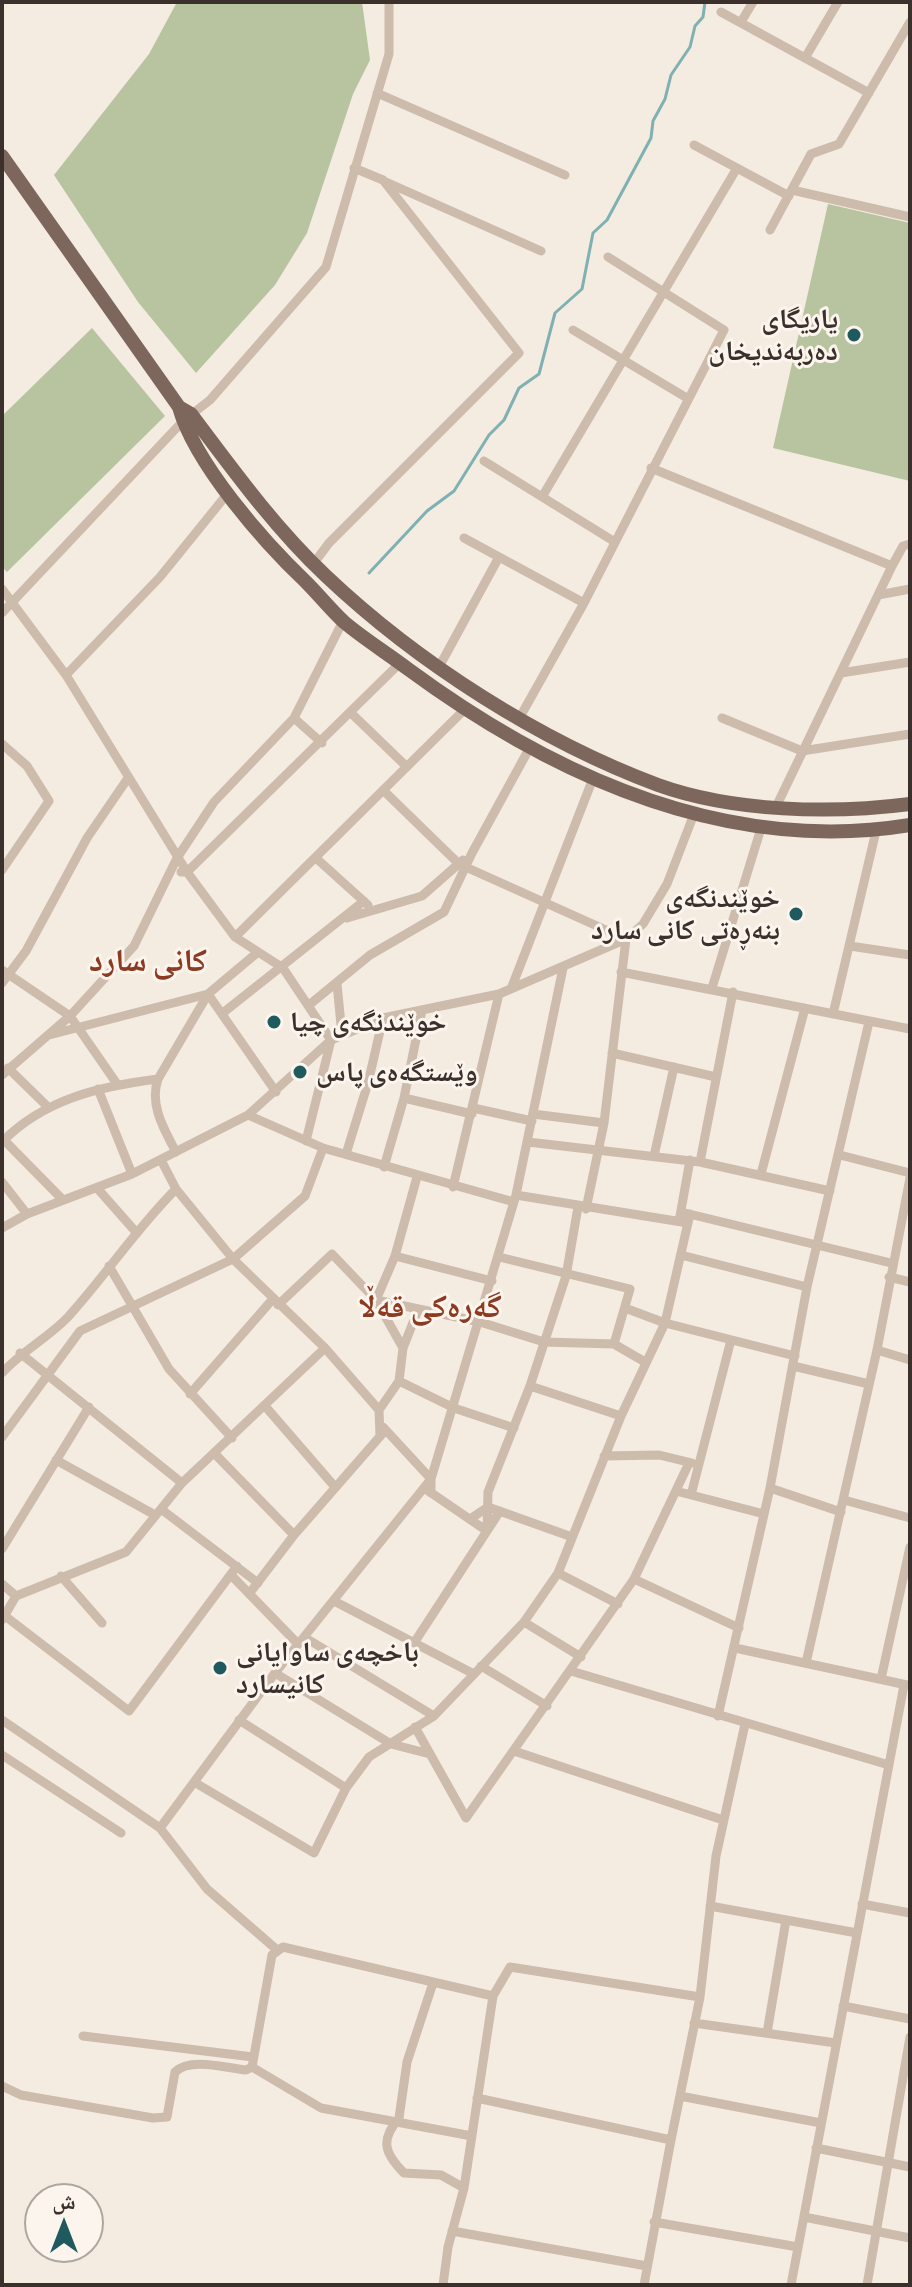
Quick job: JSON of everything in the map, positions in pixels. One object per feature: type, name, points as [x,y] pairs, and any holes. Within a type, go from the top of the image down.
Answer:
[{"type":"main road","points":[[2,156],[184,414],[253,497],[314,563],[366,611],[438,666],[520,717],[659,785],[775,809],[822,811],[910,804]]},
{"type":"main road","points":[[184,414],[228,493],[277,554],[343,621],[463,711],[529,749],[592,781],[694,814],[762,825],[876,831],[910,825]]},
{"type":"main road","points":[[412,672],[438,666]]},
{"type":"main road","points":[[436,690],[438,666]]},
{"type":"street","points":[[2,613],[184,414],[210,400],[326,267],[389,54],[389,2]]},
{"type":"street","points":[[741,22],[753,2]]},
{"type":"street","points":[[805,58],[838,2]]},
{"type":"street","points":[[721,12],[869,93]]},
{"type":"street","points":[[770,230],[811,154],[839,144],[910,22]]},
{"type":"street","points":[[377,93],[565,175]]},
{"type":"street","points":[[694,145],[790,193],[910,217]]},
{"type":"street","points":[[354,168],[541,251]]},
{"type":"street","points":[[542,497],[737,168]]},
{"type":"street","points":[[314,563],[329,543],[519,353],[383,180]]},
{"type":"street","points":[[520,717],[584,603],[724,330],[608,257]]},
{"type":"street","points":[[573,330],[687,398]]},
{"type":"street","points":[[484,461],[615,542]]},
{"type":"street","points":[[651,468],[892,566]]},
{"type":"street","points":[[66,675],[160,577],[228,493]]},
{"type":"street","points":[[464,538],[584,603]]},
{"type":"street","points":[[775,809],[892,566],[903,546],[910,544]]},
{"type":"street","points":[[438,666],[499,557]]},
{"type":"street","points":[[2,589],[66,675],[187,872],[235,937],[283,968],[331,1040],[306,1141]]},
{"type":"street","points":[[878,595],[910,589]]},
{"type":"street","points":[[49,1108],[5,1072],[70,1016],[134,946],[177,858],[214,802],[294,718],[343,621]]},
{"type":"street","points":[[841,673],[910,662]]},
{"type":"street","points":[[171,874],[187,872],[322,743],[400,663]]},
{"type":"street","points":[[235,937],[463,711]]},
{"type":"street","points":[[350,712],[407,767]]},
{"type":"street","points":[[294,718],[322,743]]},
{"type":"street","points":[[722,718],[802,751],[910,734]]},
{"type":"street","points":[[2,744],[27,766],[49,801],[2,870]]},
{"type":"street","points":[[309,1005],[370,955],[444,912],[463,866],[529,749]]},
{"type":"street","points":[[2,983],[87,838],[128,778]]},
{"type":"street","points":[[511,989],[592,781]]},
{"type":"street","points":[[383,790],[463,866],[626,939]]},
{"type":"street","points":[[2,1228],[27,1214],[132,1174],[248,1115],[331,1040],[383,1018],[499,994],[626,939],[643,924],[667,884],[694,814]]},
{"type":"street","points":[[712,988],[762,825]]},
{"type":"street","points":[[833,1014],[876,831]]},
{"type":"street","points":[[317,859],[374,911]]},
{"type":"street","points":[[340,921],[422,896],[463,866]]},
{"type":"street","points":[[224,1012],[364,901]]},
{"type":"street","points":[[487,1531],[488,1492],[530,1386],[566,1276],[598,1152],[626,939]]},
{"type":"street","points":[[850,946],[910,955]]},
{"type":"street","points":[[176,1152],[157,1110],[155,1094],[158,1079],[208,994],[258,952]]},
{"type":"street","points":[[160,1828],[275,1673],[428,1491],[515,1198],[563,968]]},
{"type":"street","points":[[621,972],[910,1029]]},
{"type":"street","points":[[6,973],[70,1016],[81,1027],[117,1084]]},
{"type":"street","points":[[337,984],[342,1035]]},
{"type":"street","points":[[194,1782],[314,1853],[346,1788],[369,1757],[434,1716],[524,1622],[558,1573],[621,1416],[665,1323],[681,1255],[695,1161],[733,992]]},
{"type":"street","points":[[46,1036],[208,994]]},
{"type":"street","points":[[208,994],[224,1012],[276,1092]]},
{"type":"street","points":[[453,1187],[499,994]]},
{"type":"street","points":[[761,1174],[805,1008]]},
{"type":"street","points":[[384,1167],[404,1098],[422,1010]]},
{"type":"street","points":[[346,1154],[368,1083],[383,1018]]},
{"type":"street","points":[[718,1716],[770,1488],[807,1287],[869,1022]]},
{"type":"street","points":[[612,1053],[716,1077]]},
{"type":"street","points":[[654,1156],[674,1067]]},
{"type":"street","points":[[63,1200],[3,1140],[49,1108],[98,1089],[158,1079]]},
{"type":"street","points":[[98,1089],[132,1174]]},
{"type":"street","points":[[404,1098],[473,1111],[604,1123]]},
{"type":"street","points":[[248,1115],[323,1148],[453,1187],[685,1221],[891,1263]]},
{"type":"street","points":[[528,1142],[695,1161],[830,1191]]},
{"type":"street","points":[[3,1434],[80,1331],[131,1304],[233,1259],[305,1196],[323,1148]]},
{"type":"street","points":[[806,1663],[877,1350],[891,1263],[910,1176],[840,1155]]},
{"type":"street","points":[[161,1160],[176,1189],[233,1259],[325,1348],[379,1410],[382,1430],[431,1479]]},
{"type":"street","points":[[376,1300],[395,1256],[417,1177]]},
{"type":"street","points":[[2,1182],[27,1214]]},
{"type":"street","points":[[97,1188],[135,1231]]},
{"type":"street","points":[[2,1373],[20,1353],[66,1319],[135,1231],[176,1189]]},
{"type":"street","points":[[190,1394],[275,1302],[332,1254],[376,1300],[403,1348]]},
{"type":"street","points":[[681,1255],[807,1287]]},
{"type":"street","points":[[395,1256],[492,1281]]},
{"type":"street","points":[[499,1257],[566,1276],[630,1289],[614,1344]]},
{"type":"street","points":[[109,1266],[169,1369],[232,1438]]},
{"type":"street","points":[[889,1277],[910,1282]]},
{"type":"street","points":[[376,1300],[480,1322],[544,1342],[614,1344],[645,1362]]},
{"type":"street","points":[[625,1308],[665,1323],[731,1340],[869,1384]]},
{"type":"street","points":[[379,1410],[399,1381],[403,1348],[418,1310]]},
{"type":"street","points":[[66,1319],[80,1331]]},
{"type":"street","points":[[415,1727],[466,1818],[634,1579],[689,1463],[731,1340]]},
{"type":"street","points":[[234,1571],[129,1711],[4,1618],[16,1596],[126,1552],[182,1483],[325,1348]]},
{"type":"street","points":[[877,1350],[910,1360]]},
{"type":"street","points":[[20,1353],[182,1483]]},
{"type":"street","points":[[399,1381],[454,1408],[514,1428]]},
{"type":"street","points":[[530,1386],[621,1416]]},
{"type":"street","points":[[265,1406],[335,1487]]},
{"type":"street","points":[[2,1549],[89,1407]]},
{"type":"street","points":[[249,1594],[382,1430]]},
{"type":"street","points":[[214,1453],[294,1535]]},
{"type":"street","points":[[604,1456],[659,1455],[689,1463]]},
{"type":"street","points":[[56,1460],[158,1512],[234,1571],[258,1583]]},
{"type":"street","points":[[689,1463],[691,1495]]},
{"type":"street","points":[[684,1474],[691,1495]]},
{"type":"street","points":[[770,1488],[841,1512]]},
{"type":"street","points":[[428,1491],[487,1531]]},
{"type":"street","points":[[676,1491],[764,1514]]},
{"type":"street","points":[[844,1500],[910,1518]]},
{"type":"street","points":[[488,1507],[572,1537]]},
{"type":"street","points":[[470,1519],[488,1507]]},
{"type":"street","points":[[414,1643],[500,1511]]},
{"type":"street","points":[[881,1679],[905,1595],[910,1547]]},
{"type":"street","points":[[234,1571],[249,1594],[301,1641],[434,1716]]},
{"type":"street","points":[[558,1573],[618,1604]]},
{"type":"street","points":[[61,1576],[102,1623]]},
{"type":"street","points":[[634,1579],[739,1628]]},
{"type":"street","points":[[2,1584],[16,1596]]},
{"type":"street","points":[[334,1601],[547,1706]]},
{"type":"street","points":[[524,1622],[581,1657]]},
{"type":"street","points":[[735,1648],[907,1686],[862,1904],[791,2285]]},
{"type":"street","points":[[571,1671],[889,1765]]},
{"type":"street","points":[[275,1673],[391,1744],[430,1754]]},
{"type":"street","points":[[2,1720],[160,1828],[207,1889],[276,1949],[293,1949],[493,1996]]},
{"type":"street","points":[[239,1720],[346,1788]]},
{"type":"street","points":[[644,2285],[700,1997],[723,1820],[745,1724]]},
{"type":"street","points":[[514,1751],[723,1820]]},
{"type":"street","points":[[2,1755],[121,1833]]},
{"type":"street","points":[[862,1904],[910,1913]]},
{"type":"street","points":[[710,1906],[857,1933]]},
{"type":"street","points":[[767,2033],[786,1920]]},
{"type":"street","points":[[2,2086],[21,2095],[163,2119],[170,2112],[175,2072],[179,2068],[194,2065],[246,2070],[253,2062],[276,1949]]},
{"type":"street","points":[[443,2285],[452,2231],[464,2188],[493,1996],[510,1967],[700,1997]]},
{"type":"street","points":[[433,1983],[407,2062],[399,2118],[388,2128],[387,2144],[396,2165],[404,2173],[441,2175],[464,2188]]},
{"type":"street","points":[[843,2006],[910,2019]]},
{"type":"street","points":[[694,2023],[836,2043]]},
{"type":"street","points":[[83,2036],[253,2062],[321,2108],[472,2136]]},
{"type":"street","points":[[867,2285],[910,2037]]},
{"type":"street","points":[[680,2096],[821,2123]]},
{"type":"street","points":[[477,2098],[671,2140]]},
{"type":"street","points":[[816,2148],[910,2167]]},
{"type":"street","points":[[804,2217],[910,2238]]},
{"type":"street","points":[[654,2222],[798,2247]]},
{"type":"street","points":[[452,2231],[647,2266]]},
{"type":"green space","points":[[177,2],[362,2],[370,60],[353,94],[307,233],[275,285],[196,373],[138,302],[54,175],[149,54]]},
{"type":"green space","name":"یاریگاى ده‌ربه‌ندیخان","points":[[828,204],[910,223],[910,481],[773,448]]},
{"type":"green space","points":[[92,328],[165,416],[7,572],[2,567],[2,416]]},
{"type":"waterway","points":[[369,573],[427,511],[454,491],[489,435],[504,420],[519,388],[539,374],[555,313],[582,289],[593,233],[607,220],[651,138],[653,121],[665,99],[671,75],[690,47],[695,26],[703,17],[705,2]]},
{"type":"place","name":"یاریگاى ده‌ربه‌ندیخان","points":[[854,335]]},
{"type":"place","name":"خوێندنگەی بنەڕەتی کانی سارد","points":[[796,914]]},
{"type":"place","name":"خوێندنگەی چیا","points":[[274,1022]]},
{"type":"place","name":"وێستگەەی پاس","points":[[300,1072]]},
{"type":"place","name":"باخچەی ساوایانی کانیسارد","points":[[220,1668]]},
{"type":"district","name":"کانی سارد","points":[[148,960]]},
{"type":"district","name":"گەرەکی قەڵا","points":[[430,1306]]}]
